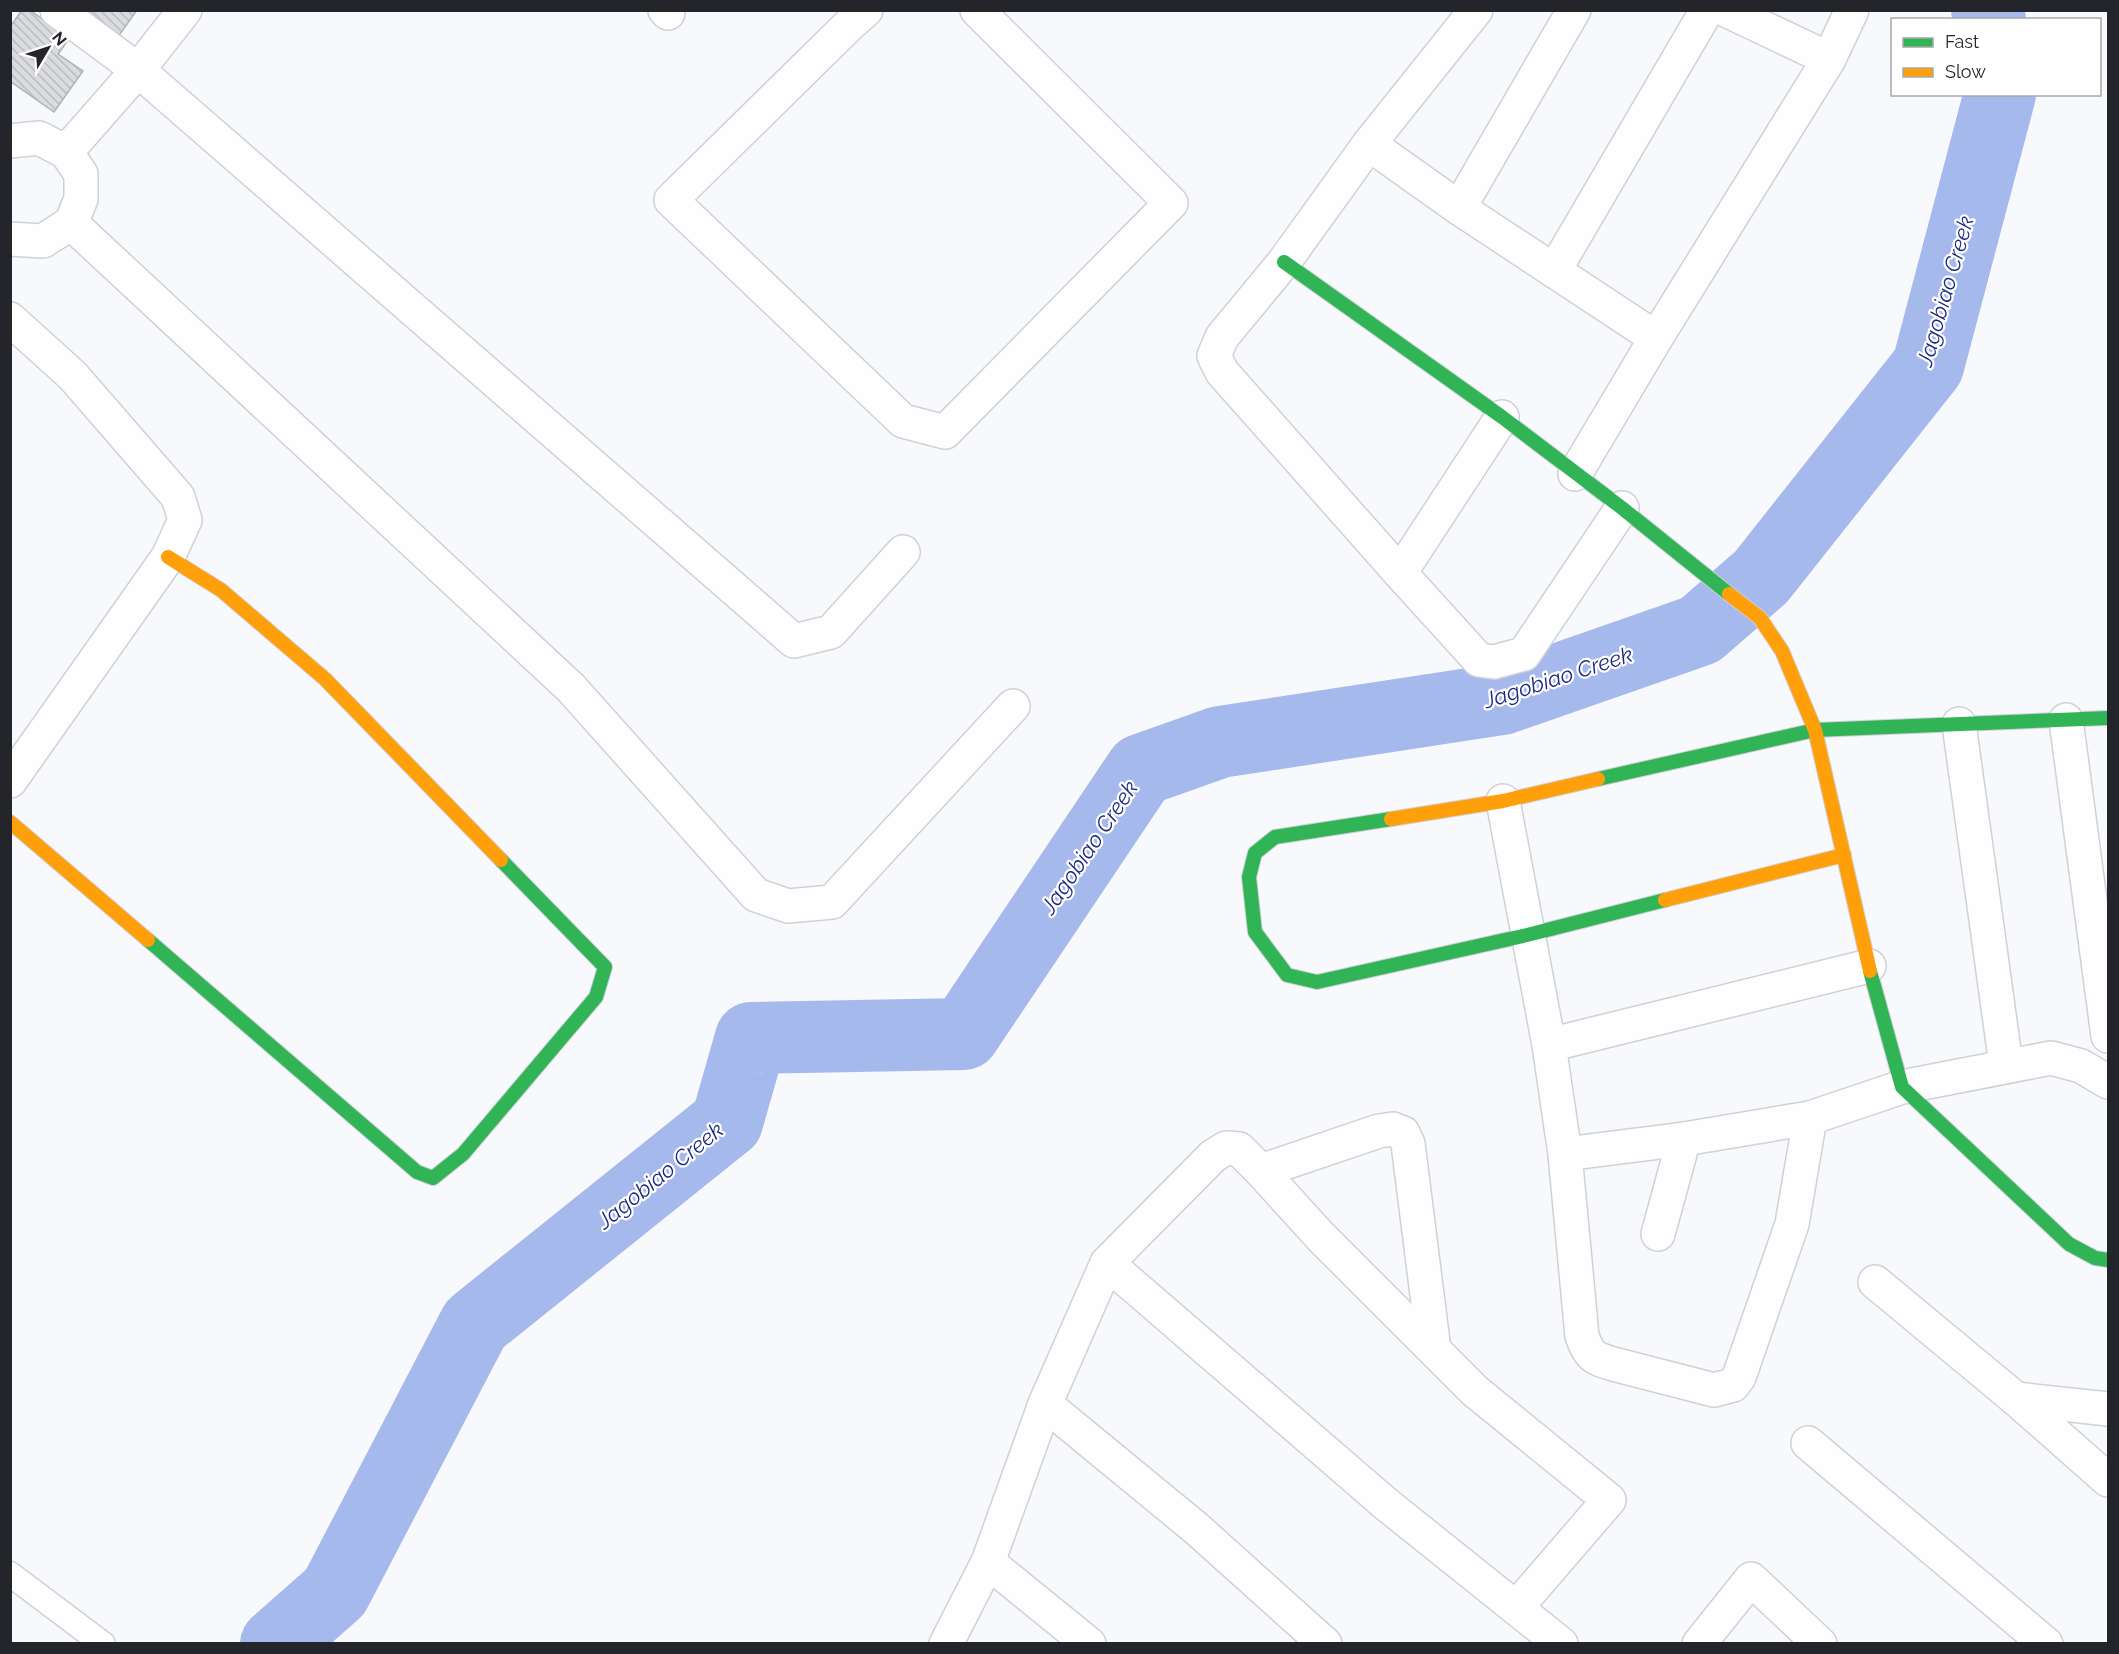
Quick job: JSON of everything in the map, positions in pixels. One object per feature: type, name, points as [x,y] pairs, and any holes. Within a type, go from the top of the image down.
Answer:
[{"type":"street","points":[[57,10],[138,70],[794,641],[831,632],[903,552]]},
{"type":"street","points":[[66,152],[138,70],[185,10]]},
{"type":"street","points":[[851,15],[671,200],[903,421],[945,432],[1171,203],[977,10]]},
{"type":"street","points":[[1476,10],[1369,144],[1284,261],[1222,337],[1214,356],[1222,372],[1479,660],[1494,662],[1524,654],[1622,508]]},
{"type":"street","points":[[1459,208],[1574,10]]},
{"type":"street","points":[[1554,271],[1707,10]]},
{"type":"street","points":[[1726,10],[1829,59]]},
{"type":"street","points":[[1575,474],[1656,338],[1829,59],[1852,10]]},
{"type":"street","points":[[10,141],[39,138],[66,152],[81,174],[81,200],[71,224],[43,241],[10,238]]},
{"type":"street","points":[[1369,144],[1459,208],[1656,338]]},
{"type":"street","points":[[71,224],[571,688],[756,895],[788,906],[832,902],[1013,706]]},
{"type":"street","points":[[1284,261],[1502,417],[1622,508],[1760,618],[1782,651],[1815,730],[1869,966],[1902,1087],[2070,1244],[2094,1258],[2109,1260]]},
{"type":"street","points":[[10,319],[72,376],[178,497],[185,520],[168,557],[10,781]]},
{"type":"street","points":[[1400,573],[1502,417]]},
{"type":"street","points":[[10,822],[417,1172],[433,1178],[463,1154],[596,997],[605,967],[324,680],[220,590],[168,557]]},
{"type":"street","points":[[1844,855],[1527,935],[1317,982],[1287,975],[1255,932],[1249,877],[1255,853],[1275,837],[1503,801],[1815,730],[2109,718]]},
{"type":"street","points":[[2066,720],[2109,1036]]},
{"type":"street","points":[[1959,724],[2006,1065]]},
{"type":"street","points":[[1503,801],[1549,1046],[1565,1154],[1582,1336],[1588,1353],[1613,1364],[1714,1390],[1733,1385],[1739,1377],[1792,1224],[1810,1118]]},
{"type":"street","points":[[1549,1046],[1869,966]]},
{"type":"street","points":[[1565,1154],[1684,1140],[1810,1118],[1902,1087],[2051,1058],[2081,1066],[2109,1082]]},
{"type":"street","points":[[1261,1171],[1379,1131],[1393,1129],[1403,1133],[1408,1144],[1434,1350]]},
{"type":"street","points":[[1658,1234],[1684,1140]]},
{"type":"street","points":[[946,1644],[988,1562],[1045,1404],[1107,1263],[1213,1156],[1226,1148],[1239,1149],[1321,1237],[1475,1391],[1609,1500],[1516,1608]]},
{"type":"street","points":[[1107,1263],[1386,1504],[1561,1644]]},
{"type":"street","points":[[1875,1282],[2109,1480]]},
{"type":"street","points":[[2016,1399],[2109,1409]]},
{"type":"street","points":[[1045,1404],[1197,1529],[1324,1644]]},
{"type":"street","points":[[1808,1443],[2046,1644]]},
{"type":"street","points":[[988,1562],[1089,1644]]},
{"type":"street","points":[[1699,1644],[1751,1579],[1820,1644]]},
{"type":"lane","points":[[10,1574],[103,1644]]},
{"type":"building","points":[[22,10],[30,10],[69,39],[58,54],[83,71],[54,112],[10,81],[10,27]]},
{"type":"building","points":[[71,10],[137,10],[113,44]]},
{"type":"waterway","name":"Jagobiao Creek","points":[[1987,10],[1989,18]]},
{"type":"waterway","name":"Jagobiao Creek","points":[[276,1644],[335,1592],[475,1324],[727,1122],[751,1038],[964,1034],[1141,770],[1220,742],[1502,699],[1700,630],[1761,577],[1928,366],[1999,96]]},
{"type":"traffic: fast","points":[[1284,262],[1502,417],[1622,508],[1729,594]]},
{"type":"traffic: fast","points":[[1598,779],[1815,730],[2108,718]]},
{"type":"traffic: fast","points":[[1391,819],[1275,837],[1255,853],[1249,877],[1255,932],[1287,975],[1317,982],[1527,935],[1665,900]]},
{"type":"traffic: fast","points":[[148,940],[417,1172],[433,1178],[463,1154],[596,997],[605,967],[501,860]]},
{"type":"traffic: fast","points":[[1870,971],[1902,1087],[2069,1244],[2095,1258],[2108,1260]]},
{"type":"traffic: slow","points":[[168,557],[221,590],[325,679],[501,860]]},
{"type":"traffic: slow","points":[[1729,594],[1760,618],[1782,651],[1815,730],[1870,971]]},
{"type":"traffic: slow","points":[[1391,819],[1503,801],[1598,779]]},
{"type":"traffic: slow","points":[[10,822],[148,940]]},
{"type":"traffic: slow","points":[[1665,900],[1844,855]]}]
